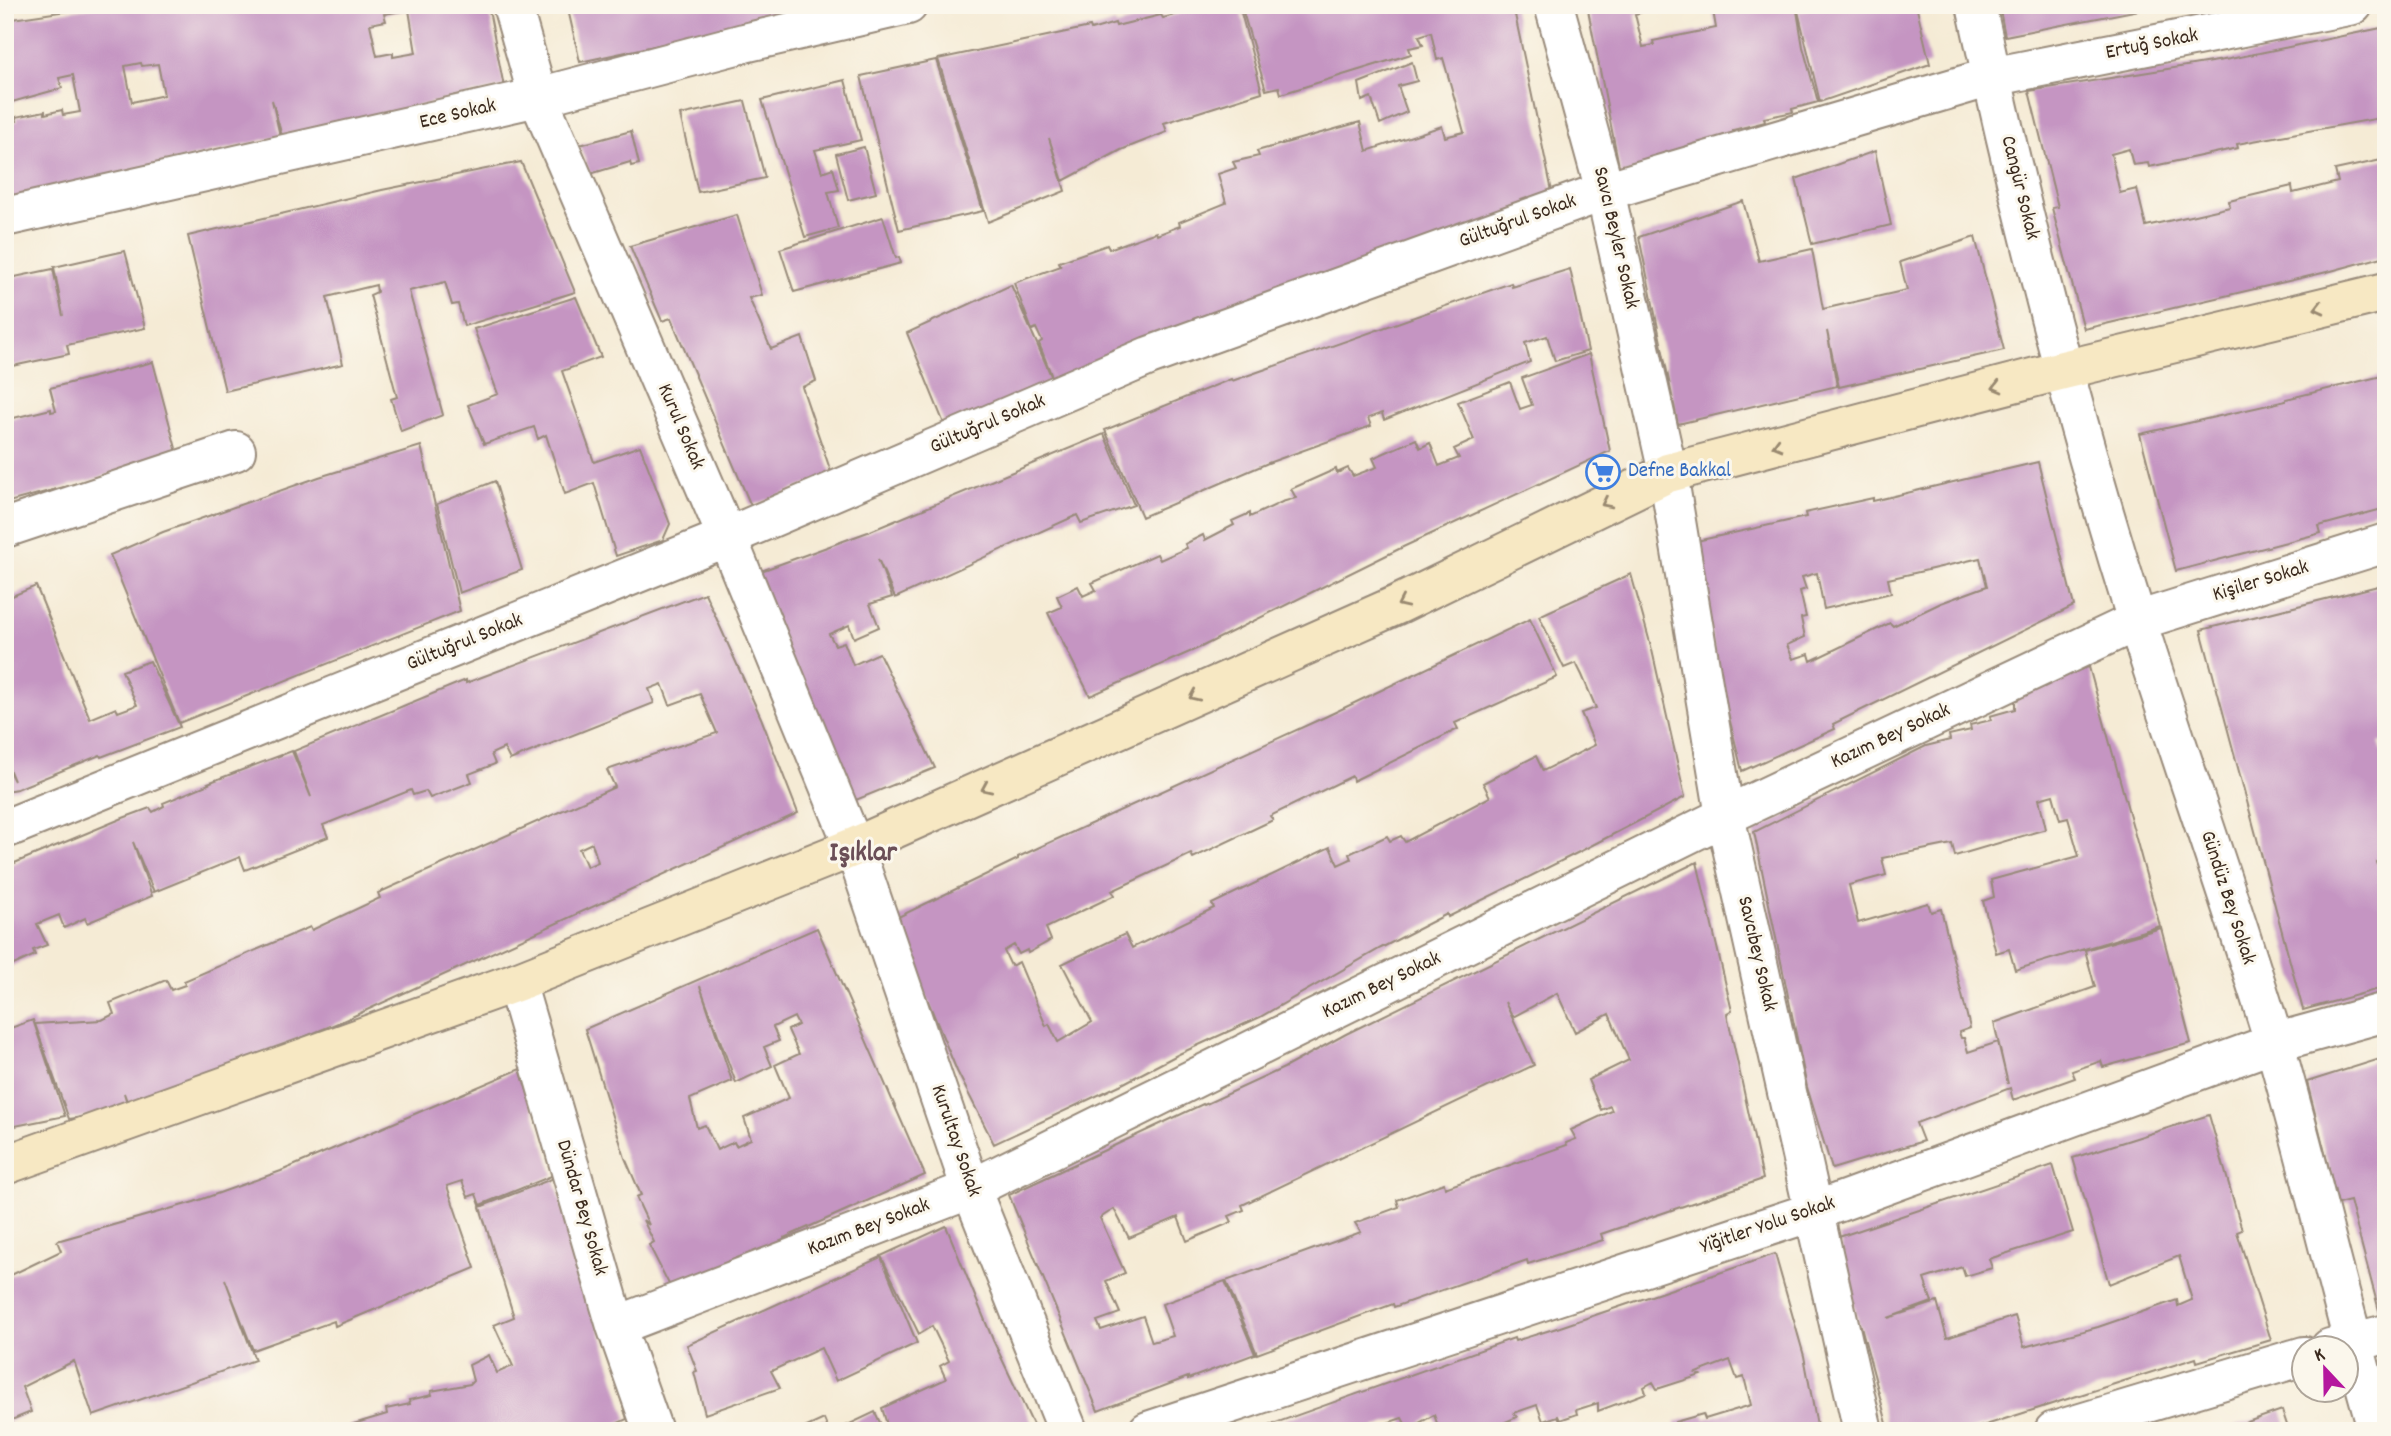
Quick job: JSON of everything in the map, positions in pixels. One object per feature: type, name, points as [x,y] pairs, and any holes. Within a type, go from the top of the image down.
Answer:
[{"type":"main road","points":[[5,1165],[516,982],[854,847],[1399,604],[1668,473],[2063,370],[2386,292]]},
{"type":"street","name":"Kurul Sokak","points":[[512,5],[538,97],[727,537],[854,847]]},
{"type":"street","name":"Ece Sokak","points":[[5,217],[538,97],[744,43],[908,5]]},
{"type":"street","name":"Savcı Beyler Sokak","points":[[1554,5],[1605,191],[1668,473]]},
{"type":"street","name":"Cangür Sokak","points":[[1976,5],[2063,370]]},
{"type":"street","name":"Ertuğ Sokak","points":[[1992,77],[2353,5]]},
{"type":"street","name":"Gültuğrul Sokak","points":[[5,829],[727,537],[1149,356],[1605,191],[1992,77]]},
{"type":"street","name":"Gündüz Bey Sokak","points":[[2063,370],[2137,621],[2274,1043],[2354,1334]]},
{"type":"street","points":[[5,528],[236,451]]},
{"type":"street","name":"Savcıbey Sokak","points":[[1668,473],[1725,816],[1863,1431]]},
{"type":"street","name":"Kişiler Sokak","points":[[2137,621],[2386,543]]},
{"type":"street","name":"Kazım Bey Sokak","points":[[615,1326],[971,1189],[1725,816],[2137,621]]},
{"type":"street","name":"Kurultay Sokak","points":[[854,847],[971,1189],[1068,1431]]},
{"type":"street","name":"Dündar Bey Sokak","points":[[516,982],[615,1326],[640,1426]]},
{"type":"street","name":"Yiğitler Yolu Sokak","points":[[1147,1431],[1815,1211],[2274,1043],[2386,1013]]},
{"type":"street","name":"Gündüz Bey Sokak","points":[[2360,1358],[2378,1431]]},
{"type":"street","points":[[2054,1431],[2290,1360]]},
{"type":"building","points":[[108,5],[488,5],[504,87],[282,136],[272,100],[280,136],[5,202],[5,124],[17,121],[16,117],[45,111],[45,114],[62,110],[63,115],[80,112],[73,75],[59,78],[62,88],[5,104],[5,20]],"holes":[[[409,10],[416,53],[393,57],[393,53],[377,56],[370,24],[386,21],[384,14]],[[141,63],[142,66],[158,64],[164,95],[132,102],[125,66]]]},
{"type":"building","points":[[567,5],[806,5],[807,13],[580,62]]},
{"type":"building","points":[[1212,5],[1239,5],[1262,92],[1164,123],[1167,132],[1121,150],[1063,181],[1049,138],[1065,191],[988,222],[938,59],[1090,27],[1091,30],[1115,23],[1116,26],[1161,15],[1163,18]]},
{"type":"building","points":[[1241,5],[1513,5],[1554,201],[1054,382],[1039,343],[1042,341],[1036,328],[1032,330],[1014,283],[1061,266],[1059,262],[1107,245],[1109,249],[1156,232],[1157,235],[1180,226],[1179,222],[1226,203],[1218,174],[1236,168],[1233,162],[1259,156],[1257,151],[1360,122],[1367,151],[1442,126],[1445,137],[1464,132],[1443,58],[1437,60],[1431,32],[1419,36],[1423,45],[1409,48],[1411,54],[1281,94],[1279,87],[1266,90]]},
{"type":"building","points":[[1587,5],[1666,5],[1635,14],[1643,47],[1654,45],[1653,41],[1716,28],[1712,5],[1796,5],[1803,47],[1818,102],[1792,109],[1793,112],[1764,118],[1765,122],[1733,130],[1734,137],[1621,176]]},
{"type":"building","points":[[1823,5],[1916,5],[1930,64],[1820,102],[1798,11]]},
{"type":"building","points":[[1999,5],[2155,5],[2155,7],[2005,36]]},
{"type":"building","points":[[2386,27],[2386,117],[2237,144],[2238,148],[2149,167],[2148,163],[2133,165],[2129,149],[2111,154],[2120,193],[2137,189],[2146,226],[2230,207],[2229,201],[2292,186],[2293,193],[2338,182],[2335,170],[2386,159],[2386,256],[2084,329],[2052,208],[2058,207],[2029,91],[2230,59]]},
{"type":"building","points":[[936,60],[983,211],[899,230],[861,76]]},
{"type":"building","points":[[1412,62],[1417,81],[1398,86],[1407,112],[1380,124],[1371,97],[1362,101],[1359,83]]},
{"type":"building","points":[[845,80],[861,140],[815,150],[822,172],[833,168],[839,190],[828,192],[838,228],[805,237],[762,100]]},
{"type":"building","points":[[745,101],[765,178],[698,192],[680,115]]},
{"type":"building","points":[[631,131],[639,164],[631,166],[630,162],[590,174],[580,145]]},
{"type":"building","points":[[864,147],[876,193],[848,200],[836,154]]},
{"type":"building","points":[[1875,151],[1891,225],[1812,244],[1796,179]]},
{"type":"building","points":[[521,162],[575,292],[464,326],[458,304],[452,305],[445,282],[409,291],[443,415],[401,431],[391,399],[397,397],[370,295],[377,292],[376,285],[327,297],[343,364],[225,391],[188,236],[382,190]]},
{"type":"building","points":[[1743,201],[1759,261],[1812,249],[1823,309],[1907,290],[1900,262],[1975,237],[2004,350],[1839,387],[1827,331],[1837,386],[1678,424],[1639,237]]},
{"type":"building","points":[[737,215],[762,295],[749,298],[771,349],[802,337],[816,381],[802,387],[832,475],[751,506],[671,318],[662,321],[630,246]]},
{"type":"building","points":[[883,217],[896,258],[899,257],[901,263],[794,292],[780,249]]},
{"type":"building","points":[[125,251],[145,328],[67,345],[69,354],[8,367],[5,360],[5,279],[53,269],[63,316],[54,267]]},
{"type":"building","points":[[1570,269],[1588,351],[1555,361],[1547,336],[1525,343],[1530,362],[1384,420],[1382,413],[1368,418],[1371,426],[1268,463],[1142,517],[1105,430],[1231,379],[1232,381],[1511,283],[1512,287]]},
{"type":"building","points":[[1011,285],[1056,387],[947,431],[907,333]]},
{"type":"building","points":[[576,297],[601,357],[562,371],[594,462],[640,446],[670,524],[663,540],[616,556],[594,483],[565,494],[546,435],[538,439],[534,427],[484,444],[468,405],[498,394],[474,329]]},
{"type":"building","points":[[1589,354],[1610,451],[1403,547],[1201,647],[1090,696],[1048,613],[1062,607],[1057,596],[1078,586],[1083,596],[1096,590],[1092,583],[1157,554],[1160,560],[1187,548],[1185,544],[1203,535],[1205,540],[1234,525],[1232,521],[1250,513],[1250,517],[1296,498],[1291,489],[1336,469],[1337,473],[1348,468],[1353,476],[1377,467],[1373,458],[1416,439],[1420,448],[1430,443],[1439,466],[1459,458],[1454,449],[1474,440],[1458,402],[1510,382],[1520,409],[1532,405],[1522,378]]},
{"type":"building","points":[[153,362],[178,456],[5,503],[5,420],[51,409],[51,412],[56,411],[50,388]]},
{"type":"building","points":[[2386,375],[2386,508],[2319,526],[2321,533],[2176,571],[2140,434]]},
{"type":"building","points":[[1104,434],[1134,505],[1081,523],[1077,515],[895,598],[878,559],[892,597],[870,604],[879,627],[854,638],[849,625],[829,634],[835,645],[844,642],[853,665],[879,653],[935,768],[846,804],[753,574],[868,532]]},
{"type":"building","points":[[421,446],[460,611],[179,723],[110,555],[163,532],[319,477]]},
{"type":"building","points":[[2038,462],[2074,606],[1833,724],[1835,729],[1742,771],[1718,671],[1692,542],[1806,517],[1805,513],[1873,498],[1873,501]],"holes":[[[1980,558],[1987,586],[1941,603],[1893,626],[1890,623],[1811,661],[1809,654],[1793,659],[1787,645],[1805,637],[1801,618],[1806,617],[1800,591],[1806,589],[1802,577],[1817,573],[1824,609],[1891,593],[1888,579]]]},
{"type":"building","points":[[495,481],[522,570],[459,593],[437,504]]},
{"type":"building","points":[[1631,574],[1652,650],[1685,797],[1579,852],[1381,948],[1260,1017],[994,1144],[957,1071],[894,919],[1018,857],[1325,717],[1530,619],[1557,677],[1455,723],[1458,729],[1353,781],[1352,776],[1270,816],[1273,820],[1193,858],[1191,854],[1112,891],[1115,895],[1046,928],[1051,940],[1028,953],[1027,950],[1019,954],[1014,945],[1004,951],[1011,966],[1019,962],[1046,1026],[1049,1024],[1058,1042],[1092,1022],[1062,964],[1125,934],[1132,948],[1214,908],[1212,904],[1330,847],[1338,865],[1351,859],[1349,854],[1387,836],[1390,841],[1401,836],[1405,842],[1490,797],[1483,783],[1536,756],[1543,771],[1595,745],[1581,713],[1596,708],[1582,675],[1576,663],[1564,668],[1539,616]]},
{"type":"building","points":[[2386,584],[2386,741],[2379,743],[2386,760],[2386,860],[2377,862],[2386,898],[2386,987],[2303,1010],[2201,630]]},
{"type":"building","points":[[36,586],[90,719],[116,708],[118,712],[137,705],[122,671],[150,661],[180,727],[101,757],[100,755],[17,789],[5,791],[5,763],[14,781],[5,759],[5,599]]},
{"type":"building","points":[[705,593],[761,718],[798,813],[345,1020],[130,1109],[124,1093],[129,1110],[69,1119],[35,1024],[102,1020],[114,1014],[110,1003],[166,980],[171,990],[185,985],[184,981],[310,927],[312,930],[380,898],[378,893],[615,787],[607,770],[717,733],[700,694],[670,705],[662,684],[649,689],[654,703],[510,760],[504,748],[491,754],[495,764],[469,774],[472,782],[430,798],[426,791],[413,795],[411,790],[323,825],[328,837],[245,870],[240,857],[154,892],[133,842],[152,896],[87,923],[85,918],[64,928],[59,915],[37,924],[47,945],[33,950],[35,955],[5,969],[5,867],[123,818],[150,808],[153,812],[164,806],[163,803],[208,783],[292,751],[311,797],[294,751],[466,680],[466,683]],"holes":[[[592,843],[598,862],[587,867],[579,849]]]},
{"type":"building","points":[[2089,667],[2160,926],[2015,970],[2009,949],[1996,953],[1983,901],[1994,897],[1991,880],[2079,856],[2068,818],[2060,820],[2053,795],[2039,799],[2046,829],[1955,856],[1952,844],[1882,858],[1886,875],[1849,885],[1858,923],[1928,903],[1931,912],[1941,909],[1970,1028],[1959,1032],[1961,1038],[1964,1038],[1968,1052],[1998,1042],[2008,1084],[1994,1023],[2095,987],[2085,950],[2161,928],[2191,1043],[2103,1067],[2101,1061],[2072,1071],[2075,1078],[2013,1100],[2010,1088],[1916,1123],[1923,1141],[1832,1169],[1807,1087],[1754,832],[1926,746],[1950,740],[1949,735],[1971,730],[1970,725],[1991,720],[1990,716],[2015,709],[2015,699],[2054,677]]},
{"type":"building","points":[[1697,862],[1732,1011],[1727,1014],[1763,1179],[1601,1234],[1603,1240],[1528,1264],[1527,1260],[1394,1307],[1393,1304],[1257,1354],[1226,1281],[1361,1232],[1355,1223],[1399,1207],[1397,1200],[1444,1183],[1445,1188],[1567,1145],[1566,1143],[1576,1139],[1571,1130],[1612,1111],[1610,1106],[1601,1110],[1588,1080],[1629,1060],[1609,1014],[1575,1032],[1557,993],[1513,1017],[1505,1002],[1534,1065],[1242,1205],[1244,1210],[1229,1216],[1232,1222],[1187,1241],[1178,1217],[1129,1238],[1114,1209],[1100,1218],[1125,1273],[1106,1281],[1120,1313],[1097,1321],[1101,1330],[1143,1316],[1152,1342],[1173,1336],[1162,1304],[1225,1281],[1255,1354],[1098,1411],[1009,1195],[1284,1068],[1346,1034]]},
{"type":"building","points":[[817,928],[925,1175],[784,1238],[673,1292],[649,1245],[654,1242],[636,1197],[641,1195],[625,1158],[585,1029]],"holes":[[[700,986],[736,1083],[772,1066],[764,1047],[779,1041],[773,1027],[794,1017],[798,1025],[788,1030],[799,1054],[775,1065],[789,1098],[744,1118],[751,1139],[736,1146],[734,1142],[717,1150],[705,1125],[697,1128],[690,1099],[732,1081]]]},
{"type":"building","points":[[33,1020],[65,1116],[5,1128],[5,1030]]},
{"type":"building","points":[[2386,1057],[2386,1317],[2381,1318],[2350,1201],[2338,1204],[2307,1082]]},
{"type":"building","points":[[520,1069],[554,1175],[480,1205],[476,1194],[468,1197],[462,1181],[447,1186],[475,1268],[335,1326],[334,1321],[253,1350],[225,1279],[255,1360],[93,1416],[74,1361],[22,1387],[31,1412],[9,1421],[13,1431],[5,1431],[5,1278],[61,1251],[57,1241],[194,1202],[281,1171]]},
{"type":"building","points":[[2209,1115],[2242,1230],[2237,1232],[2271,1340],[2197,1362],[2196,1358],[1967,1431],[1889,1431],[1859,1326],[1839,1237],[2053,1165],[2073,1232],[1989,1259],[1992,1268],[1965,1276],[1962,1267],[1924,1279],[1932,1302],[1888,1318],[1937,1302],[1947,1338],[2015,1316],[2024,1347],[2098,1327],[2177,1300],[2178,1306],[2192,1300],[2179,1256],[2109,1284],[2073,1158]]},
{"type":"building","points":[[554,1178],[627,1419],[601,1431],[341,1431],[350,1428],[350,1425],[387,1414],[386,1409],[410,1404],[409,1400],[432,1395],[431,1391],[470,1384],[473,1381],[469,1365],[489,1355],[497,1373],[513,1366],[494,1325],[514,1317],[480,1207]]},
{"type":"building","points":[[946,1226],[993,1340],[1036,1431],[889,1431],[882,1408],[946,1379],[940,1366],[949,1361],[932,1326],[919,1334],[881,1256]]},
{"type":"building","points":[[1775,1254],[1804,1356],[1818,1431],[1661,1431],[1676,1428],[1675,1422],[1703,1414],[1705,1419],[1751,1405],[1744,1377],[1737,1379],[1730,1360],[1696,1373],[1701,1375],[1657,1389],[1653,1382],[1644,1387],[1646,1393],[1598,1411],[1598,1403],[1576,1410],[1577,1414],[1560,1420],[1558,1416],[1543,1421],[1537,1405],[1514,1413],[1517,1417],[1485,1431],[1478,1431],[1477,1427],[1467,1431],[1440,1431],[1434,1415],[1408,1429],[1402,1418],[1363,1431],[1253,1431],[1514,1338],[1515,1341],[1560,1327]]},
{"type":"building","points":[[881,1257],[917,1343],[836,1381],[821,1348],[771,1371],[780,1388],[705,1414],[694,1372],[697,1371],[687,1345]]},
{"type":"building","points":[[2282,1410],[2289,1431],[2224,1431],[2224,1430]]},
{"type":"building","points":[[875,1412],[884,1431],[835,1431]]},
{"type":"building","points":[[824,1419],[829,1431],[798,1431]]},
{"type":"place","name":"Defne Bakkal","points":[[1603,472]]},
{"type":"district","name":"Işıklar","points":[[863,855]]}]
